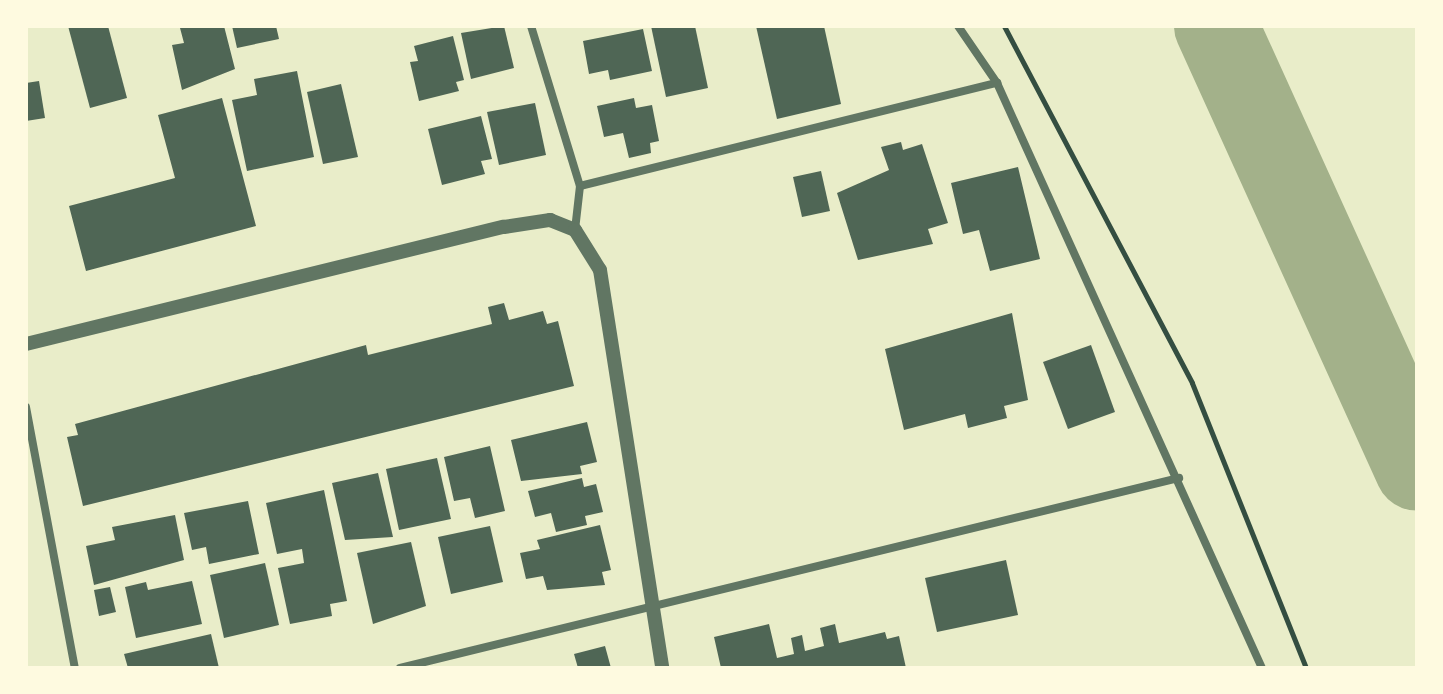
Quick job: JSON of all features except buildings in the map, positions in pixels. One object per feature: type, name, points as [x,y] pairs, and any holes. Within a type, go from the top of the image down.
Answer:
[{"type":"street","points":[[531,26],[580,186],[575,230]]},
{"type":"street","points":[[958,26],[997,83],[1179,478],[1262,668]]},
{"type":"street","points":[[580,186],[997,83]]},
{"type":"street","points":[[26,344],[504,227],[550,220],[575,230],[600,270],[662,668]]},
{"type":"street","points":[[26,407],[75,668]]},
{"type":"street","points":[[400,668],[652,602],[1179,478]]},
{"type":"path","points":[[1004,26],[1192,383],[1306,668]]},
{"type":"waterway","points":[[1216,26],[1417,469]]}]
